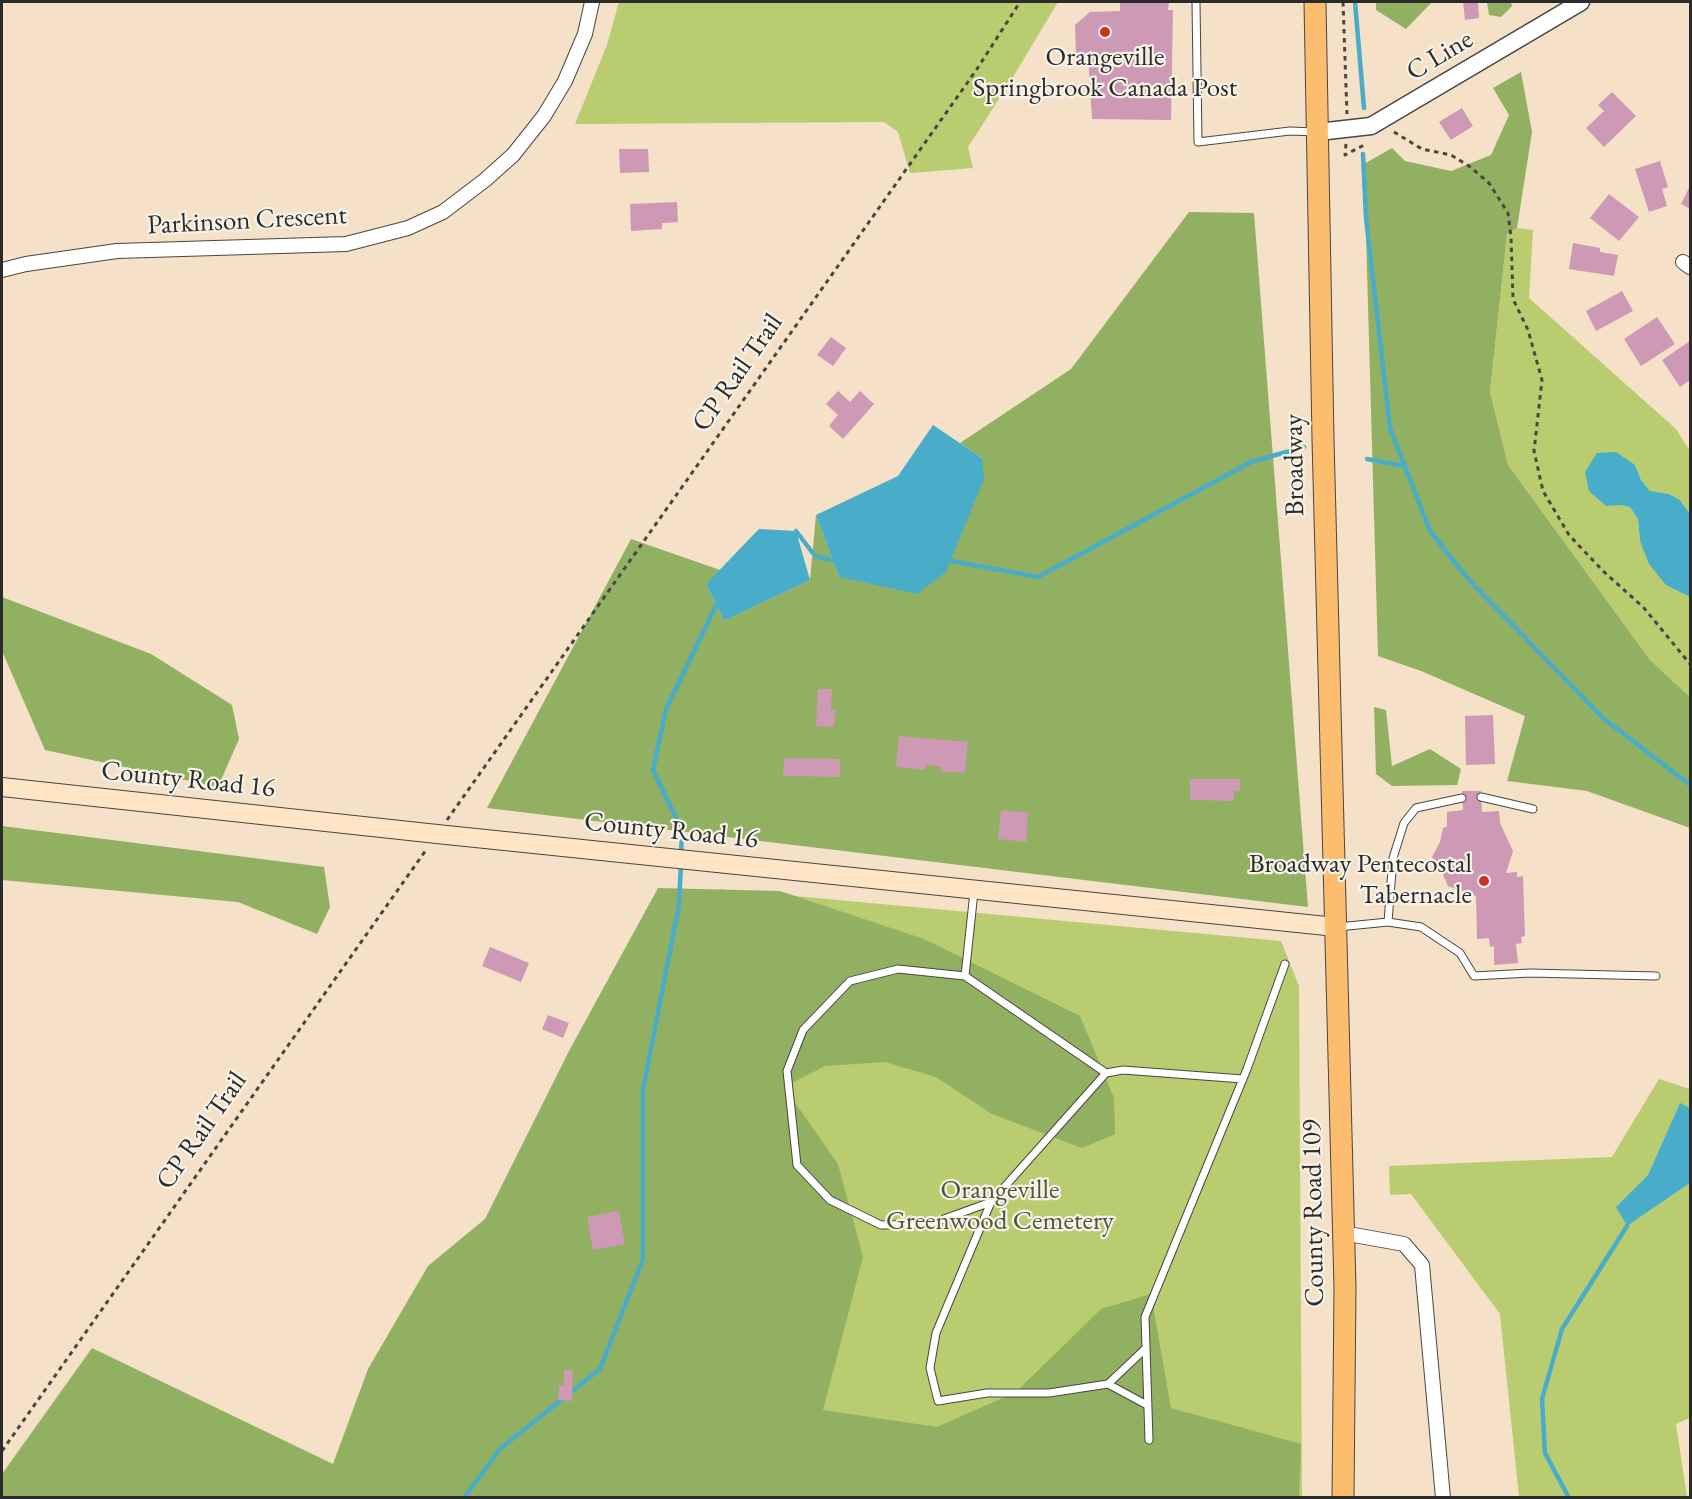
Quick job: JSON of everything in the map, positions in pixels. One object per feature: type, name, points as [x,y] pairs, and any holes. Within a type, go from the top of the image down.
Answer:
[{"type":"main road","name":"Broadway","points":[[1315,2],[1336,927]]},
{"type":"main road","name":"County Road 16","points":[[2,787],[1336,927]]},
{"type":"main road","name":"County Road 109","points":[[1336,927],[1345,1288],[1343,1497]]},
{"type":"street","name":"Parkinson Crescent","points":[[2,270],[26,264],[117,251],[346,244],[417,224],[443,212],[485,180],[513,155],[544,116],[566,81],[582,43],[592,2]]},
{"type":"street","name":"C Line","points":[[1318,132],[1371,126],[1581,2]]},
{"type":"street","points":[[1343,1233],[1404,1244],[1422,1265],[1443,1497]]},
{"type":"lane","points":[[1196,2],[1198,142],[1290,131],[1318,132]]},
{"type":"lane","points":[[1481,797],[1533,810]]},
{"type":"lane","points":[[1388,922],[1393,858],[1404,823],[1416,808],[1462,798]]},
{"type":"lane","points":[[965,976],[974,889]]},
{"type":"lane","points":[[1336,927],[1388,922],[1421,927],[1460,953],[1474,976],[1530,973],[1656,976]]},
{"type":"lane","points":[[1149,1440],[1145,1317],[1243,1079],[1285,964]]},
{"type":"lane","points":[[991,1202],[930,1224],[881,1225],[830,1200],[797,1165],[787,1071],[803,1029],[850,981],[898,969],[965,976],[1106,1073]]},
{"type":"lane","points":[[1146,1348],[1108,1384],[1049,1393],[987,1393],[938,1401],[930,1368],[936,1333],[991,1202],[1106,1073],[1123,1070],[1243,1079]]},
{"type":"lane","points":[[1108,1384],[1148,1405]]},
{"type":"path","name":"CP Rail Trail","points":[[2,1451],[977,69],[1020,2]]},
{"type":"path","points":[[1343,2],[1348,128]]},
{"type":"path","points":[[1399,135],[1422,149],[1450,155],[1468,166],[1489,183],[1508,213],[1512,237],[1513,299],[1528,330],[1542,380],[1534,451],[1543,491],[1569,536],[1644,608],[1690,664]]},
{"type":"green space","points":[[619,2],[1058,2],[968,147],[973,168],[910,173],[898,132],[884,122],[575,124],[607,45]]},
{"type":"green space","points":[[1376,2],[1432,2],[1406,29],[1376,10]]},
{"type":"green space","points":[[1487,2],[1511,2],[1512,6],[1501,17],[1489,15]]},
{"type":"green space","points":[[1521,72],[1532,132],[1517,228],[1507,234],[1490,392],[1508,465],[1650,660],[1690,697],[1690,828],[1587,791],[1507,781],[1525,716],[1421,671],[1378,656],[1364,164],[1392,148],[1405,161],[1451,171],[1491,155],[1509,115],[1493,88]]},
{"type":"green space","points":[[1189,212],[1254,213],[1308,907],[487,808],[631,539],[720,570],[706,584],[724,621],[810,580],[816,515],[839,577],[982,458],[960,443],[1071,369]]},
{"type":"green space","points":[[1517,228],[1533,230],[1529,298],[1676,429],[1690,451],[1690,514],[1680,500],[1669,494],[1650,491],[1641,480],[1635,465],[1621,505],[1630,506],[1638,519],[1640,541],[1666,585],[1690,597],[1690,697],[1650,660],[1508,465],[1490,392],[1507,234]]},
{"type":"green space","points":[[2,597],[151,654],[232,705],[239,739],[218,787],[45,750],[2,651]]},
{"type":"green space","points":[[1374,707],[1386,710],[1392,766],[1430,749],[1461,769],[1457,785],[1392,786],[1376,774]]},
{"type":"green space","points":[[2,826],[324,867],[330,907],[317,934],[238,902],[2,880]]},
{"type":"green space","points":[[658,888],[780,891],[924,939],[1080,1016],[1114,1098],[1115,1134],[1082,1148],[992,1114],[936,1077],[885,1062],[825,1066],[784,1087],[838,1164],[863,1257],[823,1410],[937,1427],[1016,1392],[1101,1309],[1151,1294],[1171,1408],[1301,1444],[1299,1498],[2,1498],[2,1474],[92,1348],[333,1464],[368,1369],[428,1266],[485,1219],[569,1051]]},
{"type":"green space","name":"Orangeville Greenwood Cemetery","points":[[719,889],[1281,941],[1299,986],[1302,1497],[700,1498]]},
{"type":"green space","points":[[1659,1079],[1690,1089],[1690,1108],[1680,1104],[1648,1175],[1617,1207],[1627,1226],[1690,1183],[1690,1418],[1676,1424],[1687,1497],[1519,1497],[1500,1314],[1411,1194],[1390,1195],[1389,1166],[1612,1157]]},
{"type":"water","points":[[933,425],[982,458],[984,479],[946,572],[917,594],[839,577],[816,515],[898,476]]},
{"type":"water","points":[[1616,452],[1635,465],[1641,480],[1650,491],[1669,494],[1680,500],[1690,514],[1690,597],[1666,585],[1649,564],[1640,541],[1638,519],[1630,507],[1606,506],[1589,491],[1585,472],[1597,453]]},
{"type":"water","points":[[759,529],[796,531],[810,580],[724,621],[706,584]]},
{"type":"water","points":[[1680,1103],[1690,1108],[1690,1183],[1627,1226],[1616,1207],[1648,1175]]},
{"type":"building","points":[[1120,2],[1169,2],[1168,10],[1173,10],[1171,120],[1092,119],[1088,55],[1076,56],[1075,25],[1090,12],[1120,11]]},
{"type":"building","points":[[1463,2],[1478,2],[1479,18],[1465,20]]},
{"type":"building","points":[[1612,92],[1636,116],[1604,147],[1586,128],[1604,111],[1598,105]]},
{"type":"building","points":[[1462,108],[1473,126],[1451,140],[1439,122]]},
{"type":"building","points":[[619,149],[648,149],[649,172],[620,173]]},
{"type":"building","points":[[1660,161],[1668,187],[1662,189],[1667,206],[1649,212],[1635,169]]},
{"type":"building","points":[[1690,186],[1690,209],[1681,204]]},
{"type":"building","points":[[1609,194],[1639,217],[1619,241],[1590,218]]},
{"type":"building","points":[[677,202],[678,222],[662,223],[662,229],[631,231],[630,204]]},
{"type":"building","points":[[1573,243],[1600,248],[1600,252],[1618,255],[1614,276],[1569,269]]},
{"type":"building","points":[[1622,291],[1633,311],[1596,331],[1586,311]]},
{"type":"building","points":[[1657,317],[1675,344],[1641,366],[1624,339]]},
{"type":"building","points":[[831,337],[846,348],[833,366],[817,355]]},
{"type":"building","points":[[1690,341],[1690,380],[1680,387],[1662,360]]},
{"type":"building","points":[[838,391],[850,402],[860,391],[874,404],[843,439],[829,426],[838,415],[826,404]]},
{"type":"building","points":[[818,689],[832,689],[831,710],[836,710],[834,727],[816,726]]},
{"type":"building","points":[[1493,715],[1495,764],[1466,765],[1465,716]]},
{"type":"building","points":[[899,736],[968,742],[965,773],[941,771],[941,767],[926,765],[925,770],[896,767]]},
{"type":"building","points":[[784,758],[840,759],[840,777],[783,776]]},
{"type":"building","points":[[1190,779],[1240,779],[1240,791],[1234,791],[1234,801],[1190,800]]},
{"type":"building","name":"Broadway Pentecostal Tabernacle","points":[[1462,791],[1481,791],[1482,812],[1499,811],[1500,823],[1513,851],[1506,873],[1517,872],[1517,877],[1523,876],[1525,936],[1521,937],[1522,943],[1516,944],[1518,963],[1494,965],[1494,946],[1490,947],[1489,938],[1477,939],[1476,896],[1448,886],[1432,857],[1440,842],[1443,828],[1447,827],[1447,812],[1463,810]]},
{"type":"building","points":[[1001,810],[1028,813],[1026,842],[998,839]]},
{"type":"building","points":[[490,947],[529,963],[521,982],[482,966]]},
{"type":"building","points":[[548,1015],[569,1023],[563,1038],[542,1029]]},
{"type":"building","points":[[619,1211],[625,1244],[593,1250],[587,1217]]},
{"type":"building","points":[[564,1370],[573,1370],[572,1401],[558,1400],[559,1385],[564,1385]]},
{"type":"waterway","points":[[1355,2],[1364,108]]},
{"type":"waterway","points":[[1363,154],[1366,218],[1390,428],[1430,531],[1468,579],[1603,718],[1690,785]]},
{"type":"waterway","points":[[951,561],[1038,577],[1251,462],[1304,447]]},
{"type":"waterway","points":[[1367,459],[1404,466]]},
{"type":"waterway","points":[[796,531],[815,556],[832,560]]},
{"type":"waterway","points":[[681,855],[682,830],[653,770],[666,709],[716,606]]},
{"type":"waterway","points":[[464,1498],[500,1449],[600,1369],[643,1259],[643,1089],[679,905],[681,864]]},
{"type":"waterway","points":[[1569,1498],[1545,1453],[1542,1399],[1562,1329],[1627,1226]]},
{"type":"place","name":"Orangeville Springbrook Canada Post","points":[[1105,32]]},
{"type":"place","name":"Broadway Pentecostal Tabernacle","points":[[1484,881]]}]
